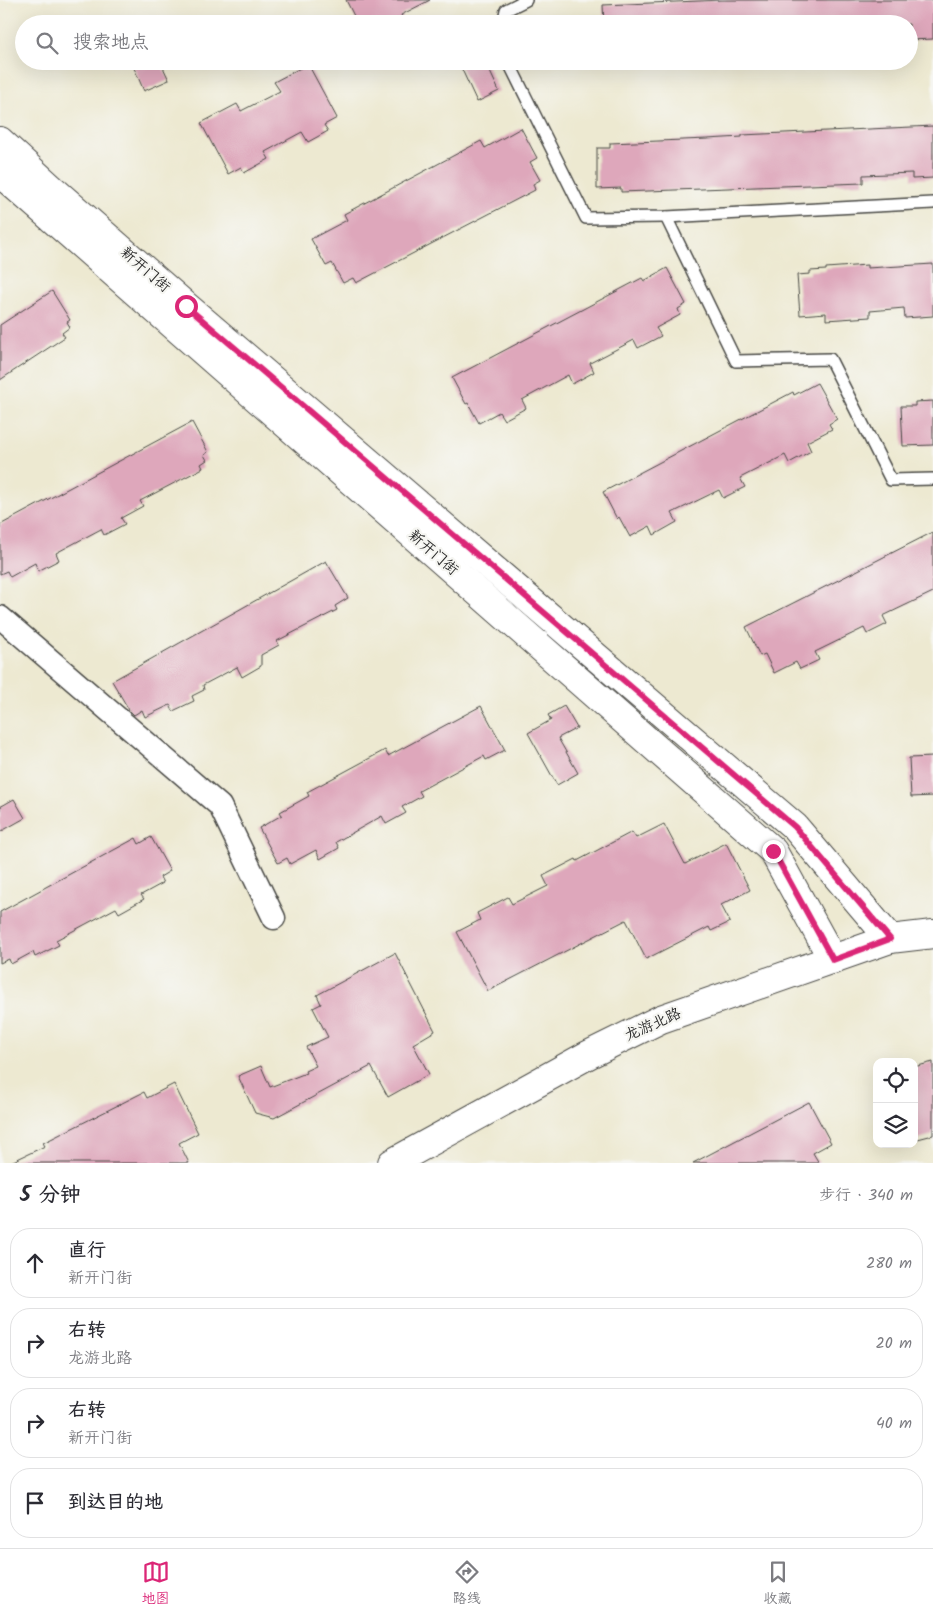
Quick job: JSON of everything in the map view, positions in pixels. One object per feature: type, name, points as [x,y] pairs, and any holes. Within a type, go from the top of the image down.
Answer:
[{"type":"street","name":"新开门街","points":[[0,141],[194,312],[795,827],[890,939]]},
{"type":"street","name":"新开门街","points":[[0,173],[773,851],[833,960]]},
{"type":"street","points":[[0,617],[220,806],[274,918]]},
{"type":"street","name":"龙游北路","points":[[392,1163],[580,1059],[661,1019],[890,939],[933,934]]},
{"type":"lane","points":[[505,15],[506,10],[526,0]]},
{"type":"lane","points":[[512,70],[586,218],[666,217],[933,203]]},
{"type":"lane","points":[[666,217],[736,361],[830,359],[891,480],[933,479]]},
{"type":"building","points":[[346,0],[430,0],[401,15],[354,15]]},
{"type":"building","points":[[722,0],[933,0],[933,39],[918,40],[918,15],[604,15],[603,5]]},
{"type":"building","points":[[135,70],[164,70],[169,80],[144,91]]},
{"type":"building","points":[[297,70],[311,70],[337,118],[324,125],[328,131],[308,142],[302,132],[265,152],[269,159],[244,173],[241,167],[228,174],[201,123],[237,104],[241,111],[280,91],[274,82]]},
{"type":"building","points":[[462,70],[489,70],[499,91],[477,102]]},
{"type":"building","points":[[933,126],[933,178],[912,179],[912,173],[863,175],[863,183],[621,192],[621,188],[597,189],[597,148],[610,148],[610,143]]},
{"type":"building","points":[[521,128],[537,158],[530,162],[540,180],[533,184],[535,190],[356,283],[353,278],[343,283],[332,263],[326,266],[311,239],[347,220],[344,214],[481,141],[485,148]]},
{"type":"building","points":[[933,264],[933,316],[905,318],[904,308],[870,311],[870,317],[826,320],[826,313],[800,315],[797,275],[810,274],[810,271],[826,270],[826,268],[867,265],[867,268]]},
{"type":"building","points":[[667,268],[686,304],[678,309],[680,315],[656,328],[661,336],[638,348],[634,340],[590,363],[594,372],[572,384],[568,375],[522,400],[526,408],[504,420],[499,412],[479,423],[452,378],[642,278],[644,281]]},
{"type":"building","points":[[52,291],[70,320],[67,322],[70,327],[62,333],[65,337],[0,380],[0,325]]},
{"type":"building","points":[[817,383],[837,419],[829,424],[832,429],[807,442],[811,451],[789,463],[785,455],[740,478],[745,487],[723,498],[719,490],[672,513],[677,522],[654,535],[650,526],[630,537],[619,517],[617,519],[603,492],[793,392],[794,395]]},
{"type":"building","points":[[933,401],[933,445],[903,446],[901,406],[915,406],[915,402]]},
{"type":"building","points":[[192,422],[208,452],[204,455],[207,460],[201,464],[203,468],[140,501],[143,506],[121,518],[125,524],[104,535],[101,529],[56,553],[59,560],[38,571],[35,563],[10,577],[7,571],[0,574],[0,525]]},
{"type":"building","points":[[933,532],[933,592],[883,616],[887,624],[867,634],[864,628],[815,652],[819,660],[800,669],[796,662],[774,673],[765,654],[760,656],[746,627]]},
{"type":"building","points":[[326,561],[348,598],[335,606],[337,610],[277,641],[279,645],[261,655],[261,666],[242,677],[237,667],[203,685],[204,690],[192,696],[194,701],[173,711],[170,705],[145,717],[142,710],[134,715],[129,710],[112,681]]},
{"type":"building","points":[[481,706],[505,750],[486,760],[484,756],[419,791],[422,796],[402,807],[406,813],[386,824],[382,816],[336,842],[339,848],[320,859],[316,850],[290,864],[287,858],[278,863],[259,828],[282,815],[280,812],[309,796],[307,792],[385,750],[388,756]]},
{"type":"building","points":[[564,706],[577,728],[558,738],[578,773],[557,785],[528,733],[551,720],[548,715]]},
{"type":"building","points":[[933,757],[933,796],[911,797],[909,758]]},
{"type":"building","points":[[14,799],[25,818],[0,832],[0,807]]},
{"type":"building","points":[[664,824],[685,864],[726,843],[750,890],[721,905],[730,922],[711,931],[709,927],[646,959],[626,920],[488,991],[457,932],[480,920],[477,913],[508,897],[512,904],[548,886],[543,876],[576,859],[577,861],[632,832],[636,838]]},
{"type":"building","points":[[151,837],[170,871],[160,877],[163,883],[141,895],[144,899],[119,913],[116,908],[56,940],[59,945],[35,957],[33,952],[11,964],[9,959],[0,963],[0,912],[136,838],[139,844]]},
{"type":"building","points":[[395,953],[435,1031],[413,1044],[429,1074],[388,1097],[371,1066],[274,1118],[255,1113],[238,1076],[261,1066],[270,1087],[306,1073],[305,1071],[316,1066],[306,1047],[328,1037],[313,1008],[321,1004],[317,995]]},
{"type":"building","points":[[933,1062],[933,1135],[918,1139],[918,1103],[918,1066]]},
{"type":"building","points":[[174,1084],[198,1133],[179,1143],[189,1163],[9,1163],[45,1146],[43,1143],[144,1092],[147,1098]]},
{"type":"building","points":[[809,1102],[831,1143],[813,1153],[819,1163],[693,1163]]},
{"type":"route","points":[[186,306],[795,827],[890,939],[833,960],[773,851]]}]
